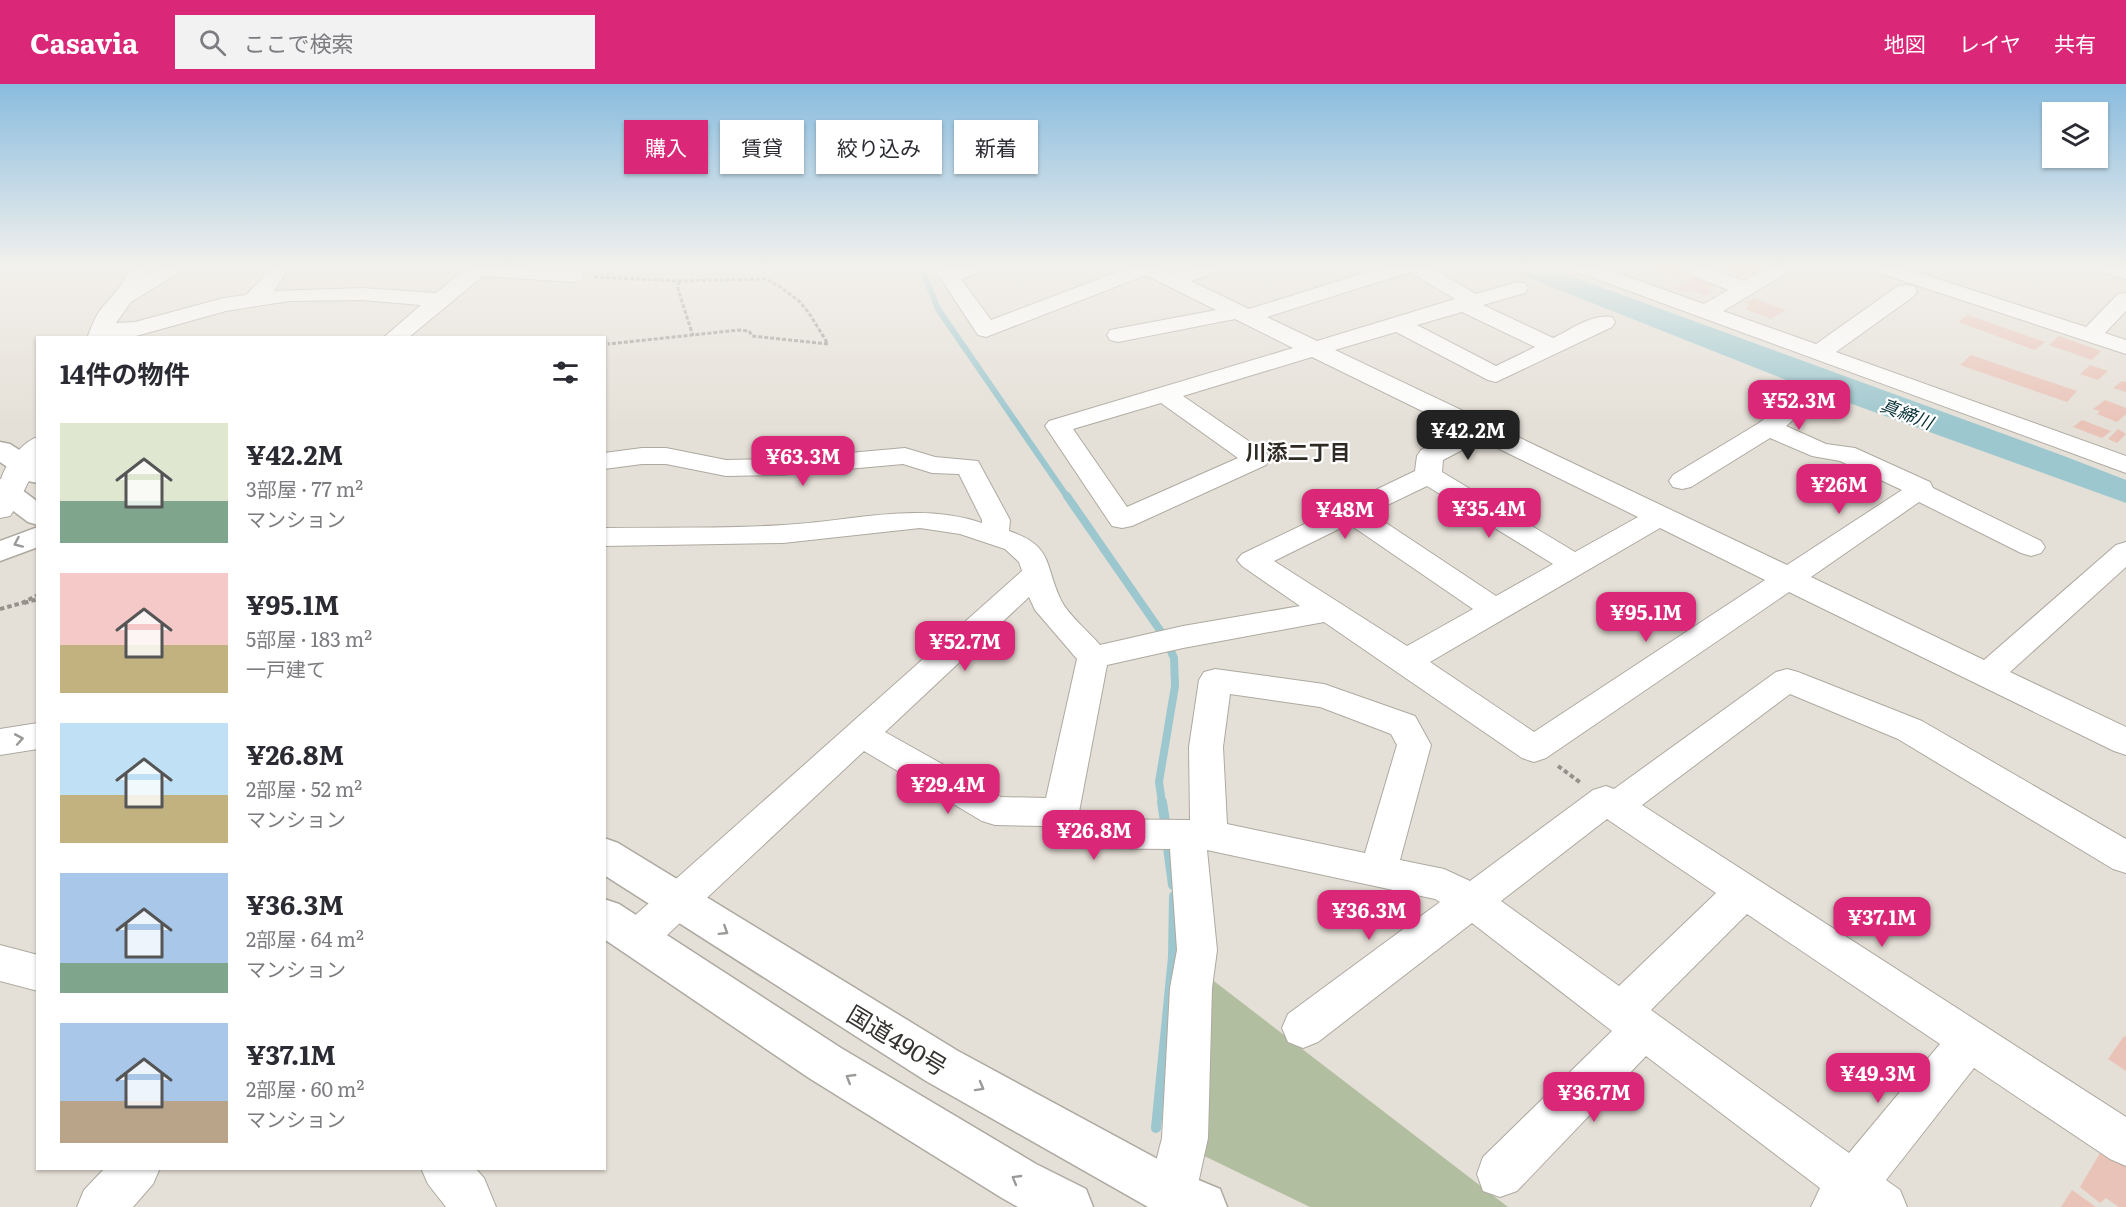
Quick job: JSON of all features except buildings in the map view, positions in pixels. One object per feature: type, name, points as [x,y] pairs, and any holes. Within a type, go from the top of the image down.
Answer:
[{"type":"highway","points":[[2,496],[36,515]]},
{"type":"highway","points":[[0,552],[36,537]]},
{"type":"highway","name":"国道490号","points":[[606,855],[942,1066],[1187,1200]]},
{"type":"highway","points":[[620,927],[825,1063],[1019,1181],[1068,1207]]},
{"type":"street","points":[[99,334],[107,318]]},
{"type":"street","points":[[99,334],[136,329],[178,318]]},
{"type":"street","points":[[396,336],[418,318]]},
{"type":"street","points":[[978,318],[986,330],[1015,318]]},
{"type":"street","points":[[1118,335],[1217,318]]},
{"type":"street","points":[[1252,318],[2126,742]]},
{"type":"street","points":[[1166,395],[1257,459],[1122,520],[1058,426],[1417,318]]},
{"type":"street","points":[[1498,318],[1551,346]]},
{"type":"street","points":[[1724,318],[2126,465]]},
{"type":"street","points":[[1819,353],[1868,318]]},
{"type":"street","points":[[2039,318],[2126,347]]},
{"type":"street","points":[[2090,335],[2107,318]]},
{"type":"street","points":[[1398,324],[1496,375],[1551,346],[1604,322]]},
{"type":"street","points":[[1682,482],[1768,428],[1803,401]]},
{"type":"street","points":[[1768,428],[1821,451],[1846,454],[1920,488],[1918,491]]},
{"type":"street","points":[[1428,475],[1430,456],[1482,430]]},
{"type":"street","points":[[606,461],[642,456],[666,456],[726,468],[781,467],[905,456],[932,465],[969,467],[996,520],[994,535]]},
{"type":"street","points":[[2,496],[24,459]]},
{"type":"street","points":[[1428,475],[1252,560],[1406,661],[1534,749],[1918,491]]},
{"type":"street","points":[[1428,475],[1574,564]]},
{"type":"street","points":[[1918,491],[2031,547]]},
{"type":"street","points":[[1350,512],[1496,610]]},
{"type":"street","points":[[1406,661],[1658,517]]},
{"type":"street","points":[[606,537],[783,534],[921,520],[964,526],[1015,543],[1033,559],[1046,603],[1093,657]]},
{"type":"street","points":[[1987,675],[2126,551]]},
{"type":"street","points":[[620,927],[676,901],[1036,574]]},
{"type":"street","points":[[1093,657],[1183,637],[1328,611]]},
{"type":"street","points":[[1093,657],[1061,812],[1062,833],[1198,835],[1444,885],[1471,900],[1632,1020],[1858,1200],[1969,1041]]},
{"type":"street","points":[[1187,1200],[1185,1138],[1191,988],[1197,950],[1198,835],[1215,680],[1324,696],[1403,725],[1414,745],[1378,872]]},
{"type":"street","points":[[1303,1028],[1471,900],[1787,680],[1910,730],[2126,858]]},
{"type":"street","points":[[860,733],[995,811],[1061,812]]},
{"type":"street","points":[[0,742],[36,736]]},
{"type":"street","points":[[1618,798],[1743,892],[2126,1143]]},
{"type":"street","points":[[1500,1174],[1743,892]]},
{"type":"street","points":[[0,963],[36,972]]},
{"type":"street","points":[[101,1207],[135,1170]]},
{"type":"street","points":[[446,1170],[467,1195],[472,1207]]},
{"type":"path","points":[[687,318],[693,336]]},
{"type":"path","points":[[608,344],[749,331],[752,336],[828,344],[818,333],[812,318]]},
{"type":"path","points":[[22,603],[36,598]]},
{"type":"path","points":[[0,609],[36,598]]},
{"type":"path","points":[[1534,749],[1618,798]]},
{"type":"green space","points":[[1206,975],[1508,1207],[1310,1207],[1194,1151]]},
{"type":"water","name":"真締川","points":[[1631,318],[1687,318],[2064,456],[2126,480],[2126,503],[1794,383]]},
{"type":"waterway","points":[[944,318],[1068,498]]},
{"type":"waterway","points":[[1067,496],[1164,636],[1174,658],[1175,686],[1159,782],[1162,803]]},
{"type":"waterway","points":[[1162,802],[1166,828]]},
{"type":"waterway","points":[[1167,840],[1173,885]]},
{"type":"waterway","points":[[1156,1128],[1173,957],[1174,896]]},
{"type":"district","name":"川添二丁目","points":[[1298,450]]}]
